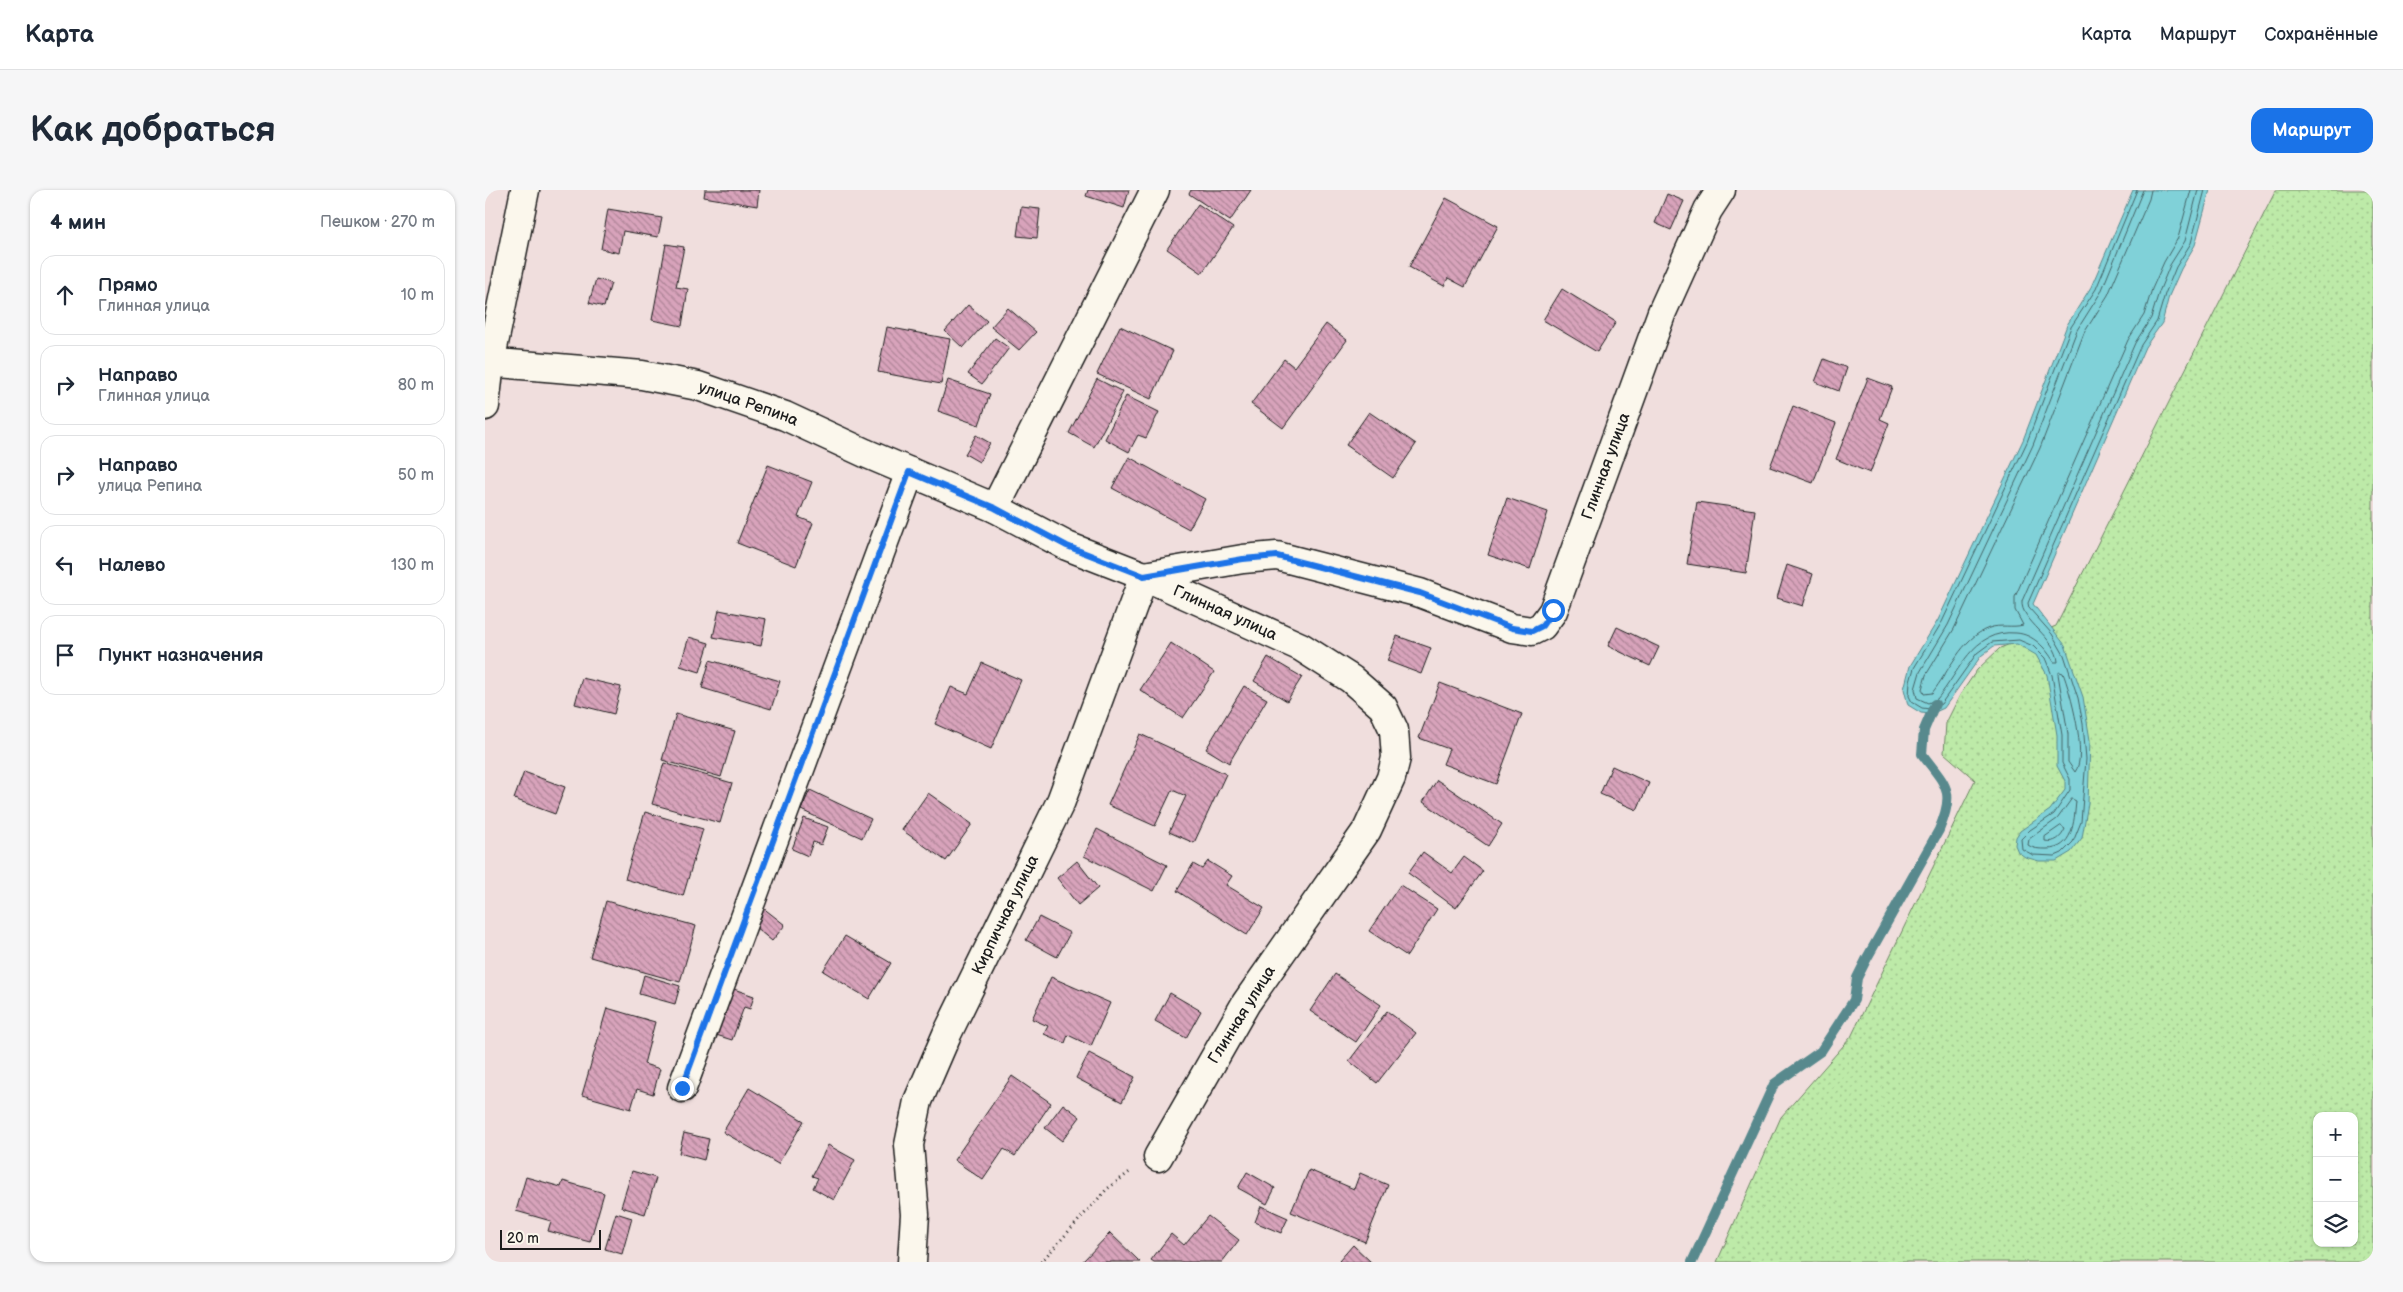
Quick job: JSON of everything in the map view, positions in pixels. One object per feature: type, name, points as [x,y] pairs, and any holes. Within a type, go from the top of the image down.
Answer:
[{"type":"street","points":[[485,406],[487,362],[525,190]]},
{"type":"street","points":[[995,508],[1155,190]]},
{"type":"street","name":"Глинная улица","points":[[1144,576],[1243,559],[1277,556],[1420,593],[1512,628],[1532,631],[1542,626],[1553,610],[1662,312],[1708,210],[1721,190]]},
{"type":"street","name":"улица Репина","points":[[487,362],[642,375],[697,386],[785,416],[909,472],[995,508],[1067,546],[1144,576]]},
{"type":"street","points":[[682,1088],[909,472]]},
{"type":"street","name":"Глинная улица","points":[[1144,576],[1301,647],[1351,679],[1383,707],[1394,730],[1396,758],[1391,778],[1367,830],[1246,1003],[1159,1157]]},
{"type":"street","name":"Кирпичная улица","points":[[912,1262],[915,1214],[909,1146],[918,1101],[947,1034],[1061,801],[1144,576]]},
{"type":"path","points":[[1041,1262],[1107,1189],[1133,1170],[1159,1157]]},
{"type":"green space","points":[[2276,190],[2373,190],[2373,1262],[1717,1262],[1781,1117],[1851,1037],[1975,780],[1944,753],[1946,723],[1960,695],[1977,670],[2000,648],[2056,626]]},
{"type":"water","points":[[2133,190],[2210,190],[2195,245],[2181,269],[2169,296],[2162,323],[2145,347],[2033,604],[2065,645],[2083,697],[2090,740],[2088,803],[2082,838],[2071,852],[2056,861],[2039,861],[2025,857],[2018,852],[2015,845],[2016,837],[2020,831],[2050,810],[2065,790],[2065,781],[2057,766],[2057,735],[2047,675],[2036,655],[2017,644],[1994,646],[1981,656],[1944,708],[1931,714],[1921,713],[1908,705],[1904,689],[1910,666],[1938,620],[2023,440],[2067,325],[2091,287]]},
{"type":"building","points":[[705,190],[759,190],[757,206],[704,197]]},
{"type":"building","points":[[1088,190],[1129,190],[1124,208],[1086,196]]},
{"type":"building","points":[[1191,190],[1251,190],[1230,221],[1189,194]]},
{"type":"building","points":[[1667,194],[1684,201],[1671,230],[1655,223]]},
{"type":"building","points":[[1446,198],[1498,226],[1465,287],[1448,278],[1444,286],[1409,267]]},
{"type":"building","points":[[1198,204],[1233,228],[1202,273],[1167,249]]},
{"type":"building","points":[[1021,207],[1040,209],[1037,238],[1017,236]]},
{"type":"building","points":[[608,209],[662,218],[658,237],[623,231],[619,253],[601,249]]},
{"type":"building","points":[[666,244],[684,247],[676,287],[688,289],[682,326],[652,320]]},
{"type":"building","points":[[596,279],[611,283],[604,307],[589,303]]},
{"type":"building","points":[[1562,289],[1616,322],[1597,352],[1543,320]]},
{"type":"building","points":[[968,305],[987,321],[963,348],[945,331]]},
{"type":"building","points":[[1008,308],[1036,332],[1019,350],[991,327]]},
{"type":"building","points":[[1326,324],[1347,340],[1283,428],[1251,404],[1284,359],[1294,367]]},
{"type":"building","points":[[1120,326],[1173,351],[1151,399],[1097,374]]},
{"type":"building","points":[[887,327],[950,339],[941,384],[878,372]]},
{"type":"building","points":[[995,338],[1009,348],[982,384],[968,374]]},
{"type":"building","points":[[1824,359],[1847,368],[1839,391],[1815,382]]},
{"type":"building","points":[[1868,378],[1892,387],[1880,419],[1889,423],[1870,473],[1836,459]]},
{"type":"building","points":[[1097,379],[1123,392],[1094,447],[1069,433]]},
{"type":"building","points":[[948,380],[990,394],[979,425],[938,411]]},
{"type":"building","points":[[1126,396],[1159,412],[1146,438],[1138,435],[1129,452],[1105,439]]},
{"type":"building","points":[[1793,406],[1836,423],[1813,483],[1770,467]]},
{"type":"building","points":[[1369,412],[1416,444],[1393,478],[1346,445]]},
{"type":"building","points":[[976,435],[990,443],[979,462],[965,454]]},
{"type":"building","points":[[1129,457],[1205,499],[1189,529],[1112,488]]},
{"type":"building","points":[[768,465],[812,482],[798,517],[813,523],[796,566],[737,543]]},
{"type":"building","points":[[1507,498],[1548,512],[1530,569],[1488,555]]},
{"type":"building","points":[[1697,502],[1755,510],[1746,573],[1687,564]]},
{"type":"building","points":[[1787,565],[1813,574],[1803,606],[1777,598]]},
{"type":"building","points":[[719,610],[766,619],[761,646],[713,637]]},
{"type":"building","points":[[1617,627],[1659,647],[1650,666],[1608,646]]},
{"type":"building","points":[[1397,636],[1431,648],[1421,674],[1387,661]]},
{"type":"building","points":[[689,637],[709,643],[700,672],[680,666]]},
{"type":"building","points":[[1171,643],[1214,672],[1183,718],[1140,690]]},
{"type":"building","points":[[1268,657],[1302,677],[1287,701],[1254,681]]},
{"type":"building","points":[[710,660],[780,681],[771,709],[702,688]]},
{"type":"building","points":[[982,663],[1021,680],[991,749],[935,724],[951,687],[968,694]]},
{"type":"building","points":[[582,678],[621,687],[614,714],[575,704]]},
{"type":"building","points":[[1440,683],[1522,714],[1496,784],[1443,764],[1449,749],[1419,738]]},
{"type":"building","points":[[1244,686],[1267,699],[1229,763],[1206,749]]},
{"type":"building","points":[[676,714],[735,731],[721,777],[662,760]]},
{"type":"building","points":[[1140,734],[1226,774],[1194,843],[1169,832],[1186,796],[1172,790],[1155,826],[1108,805]]},
{"type":"building","points":[[664,763],[732,783],[720,823],[652,804]]},
{"type":"building","points":[[1612,766],[1649,783],[1637,810],[1600,794]]},
{"type":"building","points":[[524,772],[565,787],[555,814],[514,799]]},
{"type":"building","points":[[1437,780],[1502,824],[1488,846],[1423,802]]},
{"type":"building","points":[[810,790],[871,819],[862,838],[801,810]]},
{"type":"building","points":[[928,793],[972,824],[946,861],[902,830]]},
{"type":"building","points":[[645,812],[703,829],[683,896],[625,879]]},
{"type":"building","points":[[804,818],[828,827],[821,845],[813,842],[808,856],[792,849]]},
{"type":"building","points":[[1097,829],[1167,865],[1154,891],[1084,856]]},
{"type":"building","points":[[1423,852],[1452,873],[1464,857],[1483,871],[1456,908],[1408,873]]},
{"type":"building","points":[[1077,861],[1098,888],[1078,905],[1057,878]]},
{"type":"building","points":[[1208,861],[1232,876],[1226,885],[1264,908],[1247,935],[1177,891],[1193,864],[1202,869]]},
{"type":"building","points":[[1400,885],[1437,909],[1407,956],[1369,931]]},
{"type":"building","points":[[606,901],[696,926],[680,982],[590,957]]},
{"type":"building","points":[[762,907],[785,925],[772,941],[749,922]]},
{"type":"building","points":[[1039,917],[1070,933],[1057,957],[1026,940]]},
{"type":"building","points":[[845,936],[891,963],[869,999],[823,971]]},
{"type":"building","points":[[1335,974],[1381,1005],[1356,1042],[1310,1011]]},
{"type":"building","points":[[644,975],[680,986],[675,1004],[639,994]]},
{"type":"building","points":[[1051,977],[1110,1003],[1091,1046],[1068,1035],[1065,1043],[1044,1034],[1048,1026],[1032,1019]]},
{"type":"building","points":[[728,987],[754,996],[750,1009],[744,1007],[732,1040],[713,1034]]},
{"type":"building","points":[[1170,993],[1201,1011],[1186,1038],[1155,1021]]},
{"type":"building","points":[[607,1008],[655,1022],[644,1064],[660,1069],[653,1094],[637,1089],[631,1109],[582,1095]]},
{"type":"building","points":[[1387,1011],[1416,1033],[1377,1083],[1349,1061]]},
{"type":"building","points":[[1089,1053],[1135,1077],[1122,1102],[1076,1078]]},
{"type":"building","points":[[1012,1076],[1051,1103],[1015,1156],[1004,1149],[983,1180],[954,1160]]},
{"type":"building","points":[[749,1088],[804,1121],[778,1164],[723,1132]]},
{"type":"building","points":[[1063,1104],[1080,1117],[1062,1141],[1045,1128]]},
{"type":"building","points":[[684,1133],[709,1139],[704,1160],[679,1153]]},
{"type":"building","points":[[828,1145],[855,1160],[834,1200],[813,1188],[818,1178],[812,1176]]},
{"type":"building","points":[[1309,1170],[1354,1189],[1360,1173],[1388,1185],[1365,1242],[1291,1212]]},
{"type":"building","points":[[632,1171],[656,1178],[645,1214],[621,1207]]},
{"type":"building","points":[[1247,1172],[1275,1188],[1267,1204],[1238,1188]]},
{"type":"building","points":[[526,1177],[561,1187],[563,1181],[604,1193],[590,1242],[548,1231],[551,1221],[516,1211]]},
{"type":"building","points":[[1261,1206],[1288,1218],[1281,1233],[1255,1222]]},
{"type":"building","points":[[616,1213],[632,1218],[622,1254],[605,1249]]},
{"type":"building","points":[[1208,1216],[1239,1240],[1222,1262],[1154,1262],[1151,1260],[1171,1234],[1184,1245]]},
{"type":"building","points":[[1110,1233],[1138,1260],[1140,1262],[1082,1262]]},
{"type":"building","points":[[1353,1245],[1371,1262],[1340,1262]]},
{"type":"waterway","points":[[1692,1262],[1774,1084],[1821,1051],[1854,1000],[1857,978],[1939,830],[1947,806],[1946,789],[1922,754],[1924,730],[1935,704]]},
{"type":"route","points":[[682,1088],[909,472],[995,508],[1067,546],[1144,576],[1243,559],[1277,556],[1420,593],[1512,628],[1532,631],[1542,626],[1553,610]]}]
